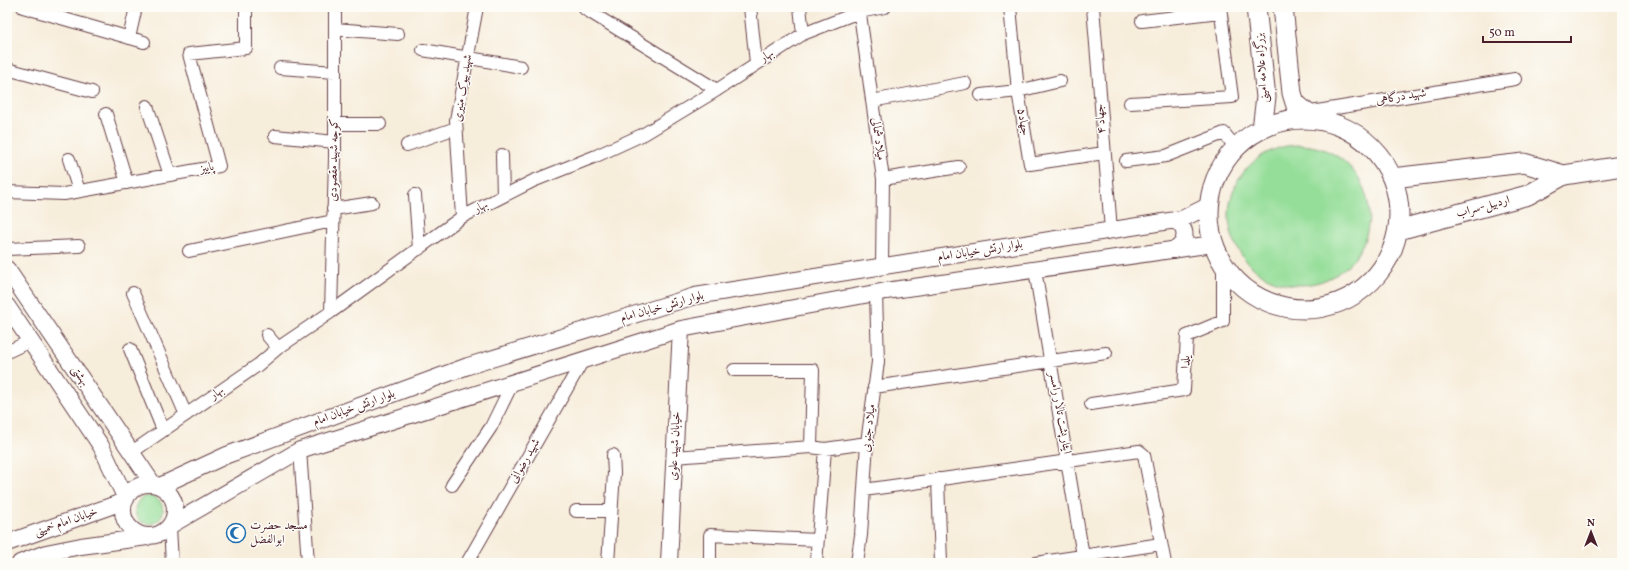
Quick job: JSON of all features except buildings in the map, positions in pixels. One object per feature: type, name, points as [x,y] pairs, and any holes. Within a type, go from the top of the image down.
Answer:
[{"type":"highway","name":"بزرگراه علامه امینی","points":[[1256,7],[1266,97],[1262,129]]},
{"type":"highway","points":[[1283,7],[1293,95],[1300,119]]},
{"type":"highway","points":[[1266,97],[1272,103],[1280,105],[1288,101],[1293,95]]},
{"type":"highway","points":[[1300,119],[1329,123],[1355,134],[1377,153],[1392,178],[1399,203],[1398,230],[1389,258],[1371,282],[1346,300],[1317,309],[1284,308],[1254,295],[1229,274],[1213,244],[1209,225],[1208,206],[1214,182],[1225,160],[1241,142],[1262,129],[1280,122],[1300,119]]},
{"type":"highway","name":"اردبیل-سراب","points":[[1392,178],[1524,163],[1564,175]]},
{"type":"highway","name":"اردبیل-سراب","points":[[1398,230],[1528,195],[1564,175],[1622,166]]},
{"type":"main road","name":"بلوار ارتش خیابان امام","points":[[156,485],[227,455],[468,366],[695,296],[1182,219],[1208,206]]},
{"type":"main road","points":[[1174,220],[1183,228],[1185,236],[1182,244],[1174,250]]},
{"type":"main road","name":"بلوار ارتش خیابان امام","points":[[171,526],[300,450],[681,329],[876,293],[1213,244]]},
{"type":"main road","name":"بهشتی","points":[[7,269],[156,485]]},
{"type":"main road","name":"بهشتی","points":[[7,306],[101,446],[125,500]]},
{"type":"main road","name":"خیابان شهید علوی","points":[[669,563],[681,329]]},
{"type":"main road","points":[[144,484],[156,485],[172,496],[175,503],[175,518],[171,526],[164,533],[146,537],[140,535],[129,527],[123,515],[125,500],[130,492],[137,487],[144,484]]},
{"type":"main road","name":"خیابان امام خمینی","points":[[7,543],[125,500]]},
{"type":"main road","name":"خیابان امام خمینی","points":[[20,563],[53,552],[146,537]]},
{"type":"street","points":[[23,7],[45,10],[144,42]]},
{"type":"street","points":[[129,38],[136,7]]},
{"type":"street","name":"پاییز","points":[[7,192],[64,194],[219,166],[189,54],[246,48],[246,7]]},
{"type":"street","name":"کوچه شهید مقصودی","points":[[331,312],[335,142],[335,7]]},
{"type":"street","name":"شهید بیوک منیری","points":[[462,217],[456,120],[477,7]]},
{"type":"street","points":[[750,7],[756,63]]},
{"type":"street","points":[[800,7],[803,34]]},
{"type":"street","name":"بهار","points":[[132,452],[258,365],[278,348],[331,312],[462,217],[533,181],[596,156],[644,134],[717,90],[756,63],[803,34],[859,9],[885,7]]},
{"type":"street","name":"جهاد۵","points":[[1010,7],[1018,91],[1030,164],[1104,153]]},
{"type":"street","name":"جهاد ۴","points":[[1093,7],[1111,230]]},
{"type":"street","points":[[585,9],[717,90]]},
{"type":"street","name":"میلاد شمالی","points":[[859,9],[883,179],[882,267]]},
{"type":"street","points":[[1130,103],[1232,97],[1220,10],[1142,20]]},
{"type":"street","points":[[335,29],[398,34]]},
{"type":"street","points":[[423,50],[521,67]]},
{"type":"street","points":[[280,68],[335,72]]},
{"type":"street","points":[[7,69],[92,92]]},
{"type":"street","name":"شهید درگاهی","points":[[1293,95],[1311,112],[1515,78]]},
{"type":"street","points":[[981,95],[1018,91],[1060,81]]},
{"type":"street","points":[[872,101],[964,83]]},
{"type":"street","points":[[147,106],[170,175]]},
{"type":"street","points":[[106,114],[127,183]]},
{"type":"street","points":[[335,124],[380,124]]},
{"type":"street","points":[[407,145],[456,128]]},
{"type":"street","points":[[1126,161],[1166,156],[1224,133],[1236,148]]},
{"type":"street","points":[[275,136],[335,142]]},
{"type":"street","points":[[502,154],[503,196]]},
{"type":"street","points":[[69,159],[79,191]]},
{"type":"street","points":[[883,179],[959,167]]},
{"type":"street","points":[[415,195],[419,249]]},
{"type":"street","points":[[189,250],[333,215],[372,203]]},
{"type":"street","points":[[7,249],[79,246]]},
{"type":"street","name":"یلدا","points":[[1090,404],[1184,390],[1187,336],[1223,321],[1223,262]]},
{"type":"street","name":"ایثار پشت تالار رامسر","points":[[1036,270],[1083,556]]},
{"type":"street","points":[[133,293],[186,414]]},
{"type":"street","name":"میلاد جنوبی","points":[[857,563],[861,535],[867,443],[878,362],[876,293]]},
{"type":"street","points":[[267,335],[278,348]]},
{"type":"street","points":[[7,352],[30,342]]},
{"type":"street","points":[[130,348],[163,430]]},
{"type":"street","points":[[874,387],[1106,353]]},
{"type":"street","name":"شهید رضوانی","points":[[466,563],[584,360]]},
{"type":"street","points":[[734,370],[813,370],[811,448]]},
{"type":"street","points":[[452,485],[490,427],[513,382]]},
{"type":"street","points":[[674,457],[811,448],[825,449],[867,443]]},
{"type":"street","points":[[816,563],[825,449]]},
{"type":"street","points":[[300,450],[308,563]]},
{"type":"street","points":[[864,490],[1139,451],[1144,454],[1160,544],[1165,563]]},
{"type":"street","points":[[608,563],[614,473],[613,455]]},
{"type":"street","points":[[938,479],[941,563]]},
{"type":"street","points":[[576,511],[611,511]]},
{"type":"street","points":[[171,526],[172,563]]},
{"type":"street","points":[[710,563],[710,535],[818,540]]},
{"type":"street","points":[[1036,563],[1160,544]]},
{"type":"green space","points":[[1306,145],[1326,150],[1349,165],[1364,188],[1368,201],[1368,229],[1364,242],[1349,265],[1326,280],[1313,284],[1292,285],[1272,280],[1249,265],[1234,242],[1230,229],[1229,208],[1234,188],[1249,165],[1272,150],[1285,146]]},
{"type":"green space","points":[[149,496],[159,500],[163,510],[159,520],[149,524],[139,520],[135,510],[139,500]]},
{"type":"place","name":"مسجد حضرت ابوالفضل","points":[[236,533]]}]
